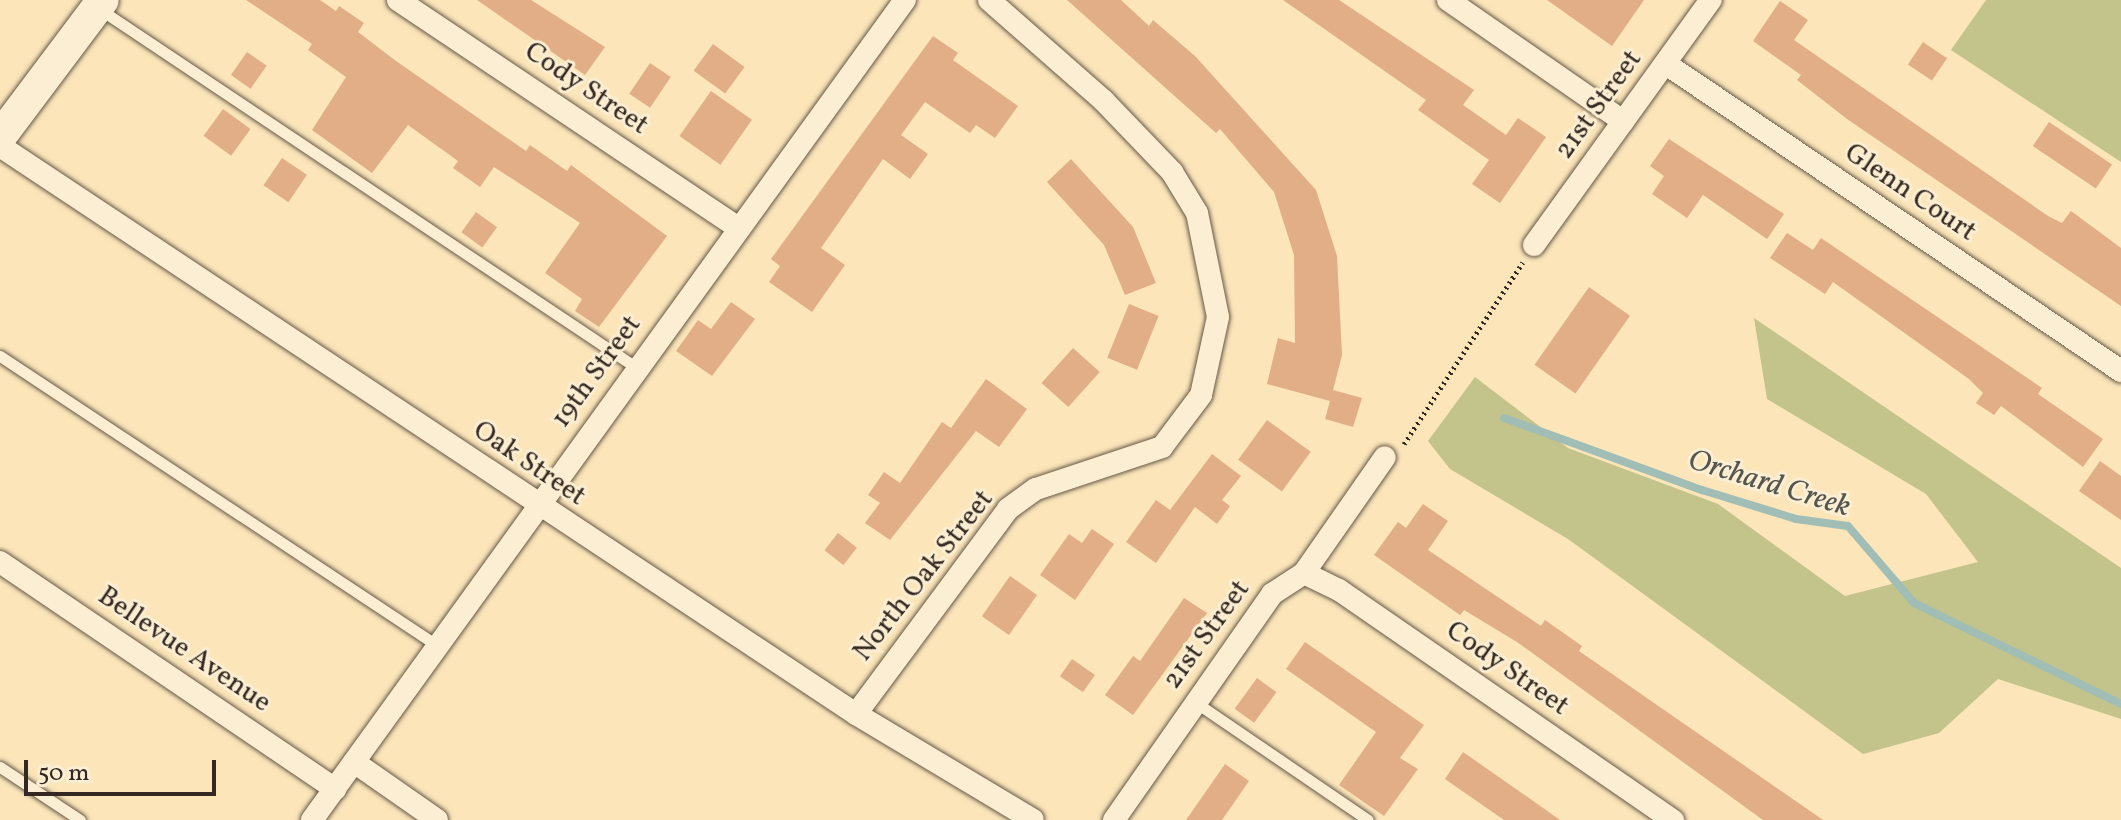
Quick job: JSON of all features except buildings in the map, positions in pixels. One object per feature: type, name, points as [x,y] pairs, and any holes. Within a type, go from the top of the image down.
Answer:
[{"type":"street","name":"Cody Street","points":[[398,0],[739,228]]},
{"type":"street","name":"19th Street","points":[[312,820],[905,0]]},
{"type":"street","name":"North Oak Street","points":[[856,714],[1008,509],[1036,489],[1162,447],[1201,395],[1218,317],[1197,213],[1172,172],[1104,101],[989,0]]},
{"type":"street","points":[[1448,0],[1623,121]]},
{"type":"street","name":"21st Street","points":[[1534,245],[1711,0]]},
{"type":"street","points":[[0,137],[100,4]]},
{"type":"street","name":"Glenn Court","points":[[1666,64],[2121,371]]},
{"type":"street","name":"Oak Street","points":[[0,146],[538,506],[856,714],[1033,820]]},
{"type":"street","name":"21st Street","points":[[1114,820],[1194,701],[1272,594],[1304,573],[1385,457]]},
{"type":"street","name":"Bellevue Avenue","points":[[0,562],[335,789]]},
{"type":"street","name":"Cody Street","points":[[1304,573],[1339,590],[1673,820]]},
{"type":"street","points":[[354,762],[437,820]]},
{"type":"lane","points":[[100,4],[637,368]]},
{"type":"lane","points":[[0,356],[438,646]]},
{"type":"lane","points":[[1194,701],[1368,820]]},
{"type":"lane","points":[[0,767],[80,820]]},
{"type":"path","points":[[1385,457],[1410,440],[1534,245]]},
{"type":"green space","points":[[1986,0],[2121,0],[2121,162],[1951,50]]},
{"type":"green space","points":[[1754,318],[2121,568],[2121,719],[1998,679],[1939,733],[1863,754],[1568,539],[1450,469],[1428,441],[1475,377],[1568,448],[1718,504],[1845,596],[1978,562],[1926,494],[1767,399]]},
{"type":"waterway","name":"Orchard Creek","points":[[1504,418],[1702,490],[1796,519],[1848,526],[1914,603],[2121,704]]}]
